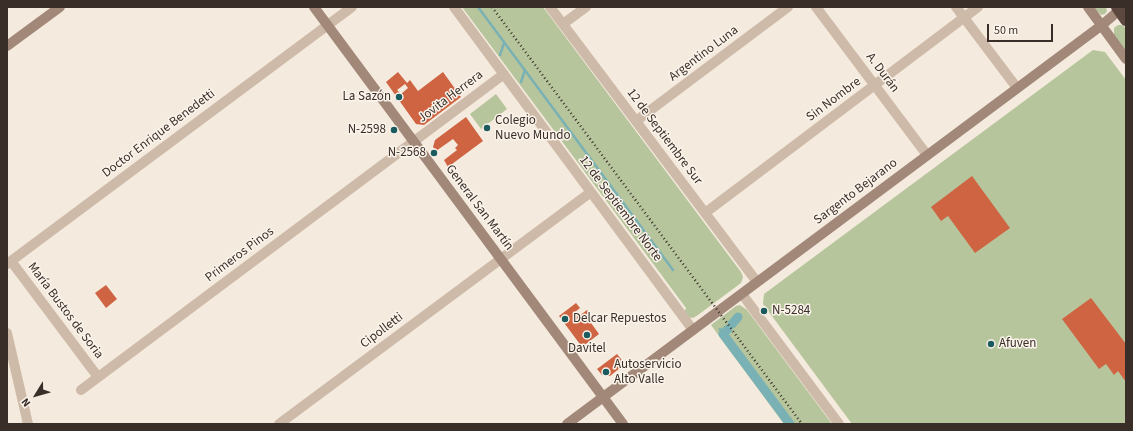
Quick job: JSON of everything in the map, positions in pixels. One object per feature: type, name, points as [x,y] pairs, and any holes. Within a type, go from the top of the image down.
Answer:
[{"type":"main road","points":[[7,46],[60,7]]},
{"type":"main road","name":"General San Martín","points":[[314,7],[623,424]]},
{"type":"main road","points":[[1088,7],[1126,59]]},
{"type":"main road","name":"Sargento Bejarano","points":[[567,424],[1121,11]]},
{"type":"street","points":[[328,25],[352,7]]},
{"type":"street","name":"12 de Septiembre Norte","points":[[454,7],[693,330]]},
{"type":"street","name":"12 de Septiembre Sur","points":[[550,7],[757,282]]},
{"type":"street","points":[[563,24],[586,7]]},
{"type":"street","name":"Argentino Luna","points":[[636,121],[788,7]]},
{"type":"street","name":"A. Durán","points":[[816,7],[927,155]]},
{"type":"street","points":[[956,7],[1017,88]]},
{"type":"street","name":"Sin Nombre","points":[[705,213],[978,7]]},
{"type":"street","name":"Doctor Enrique Benedetti","points":[[9,262],[328,25]]},
{"type":"street","name":"Jovita Herrera","points":[[414,141],[504,74]]},
{"type":"street","name":"Primeros Pinos","points":[[81,390],[414,141]]},
{"type":"street","points":[[501,259],[591,192]]},
{"type":"street","name":"Cipolletti","points":[[279,424],[501,259]]},
{"type":"street","name":"María Bustos de Soria","points":[[9,262],[98,377]]},
{"type":"street","points":[[742,294],[839,424]]},
{"type":"street","points":[[7,333],[28,424]]},
{"type":"green space","points":[[462,7],[543,7],[741,272],[743,277],[741,283],[698,315],[693,318],[688,317],[684,313],[686,308]]},
{"type":"green space","points":[[1093,7],[1106,7],[1107,11],[1105,14],[1101,15]]},
{"type":"green space","points":[[1118,25],[1122,25],[1126,28],[1126,51],[1114,35],[1114,28]]},
{"type":"green space","points":[[1093,50],[1105,52],[1126,80],[1126,424],[852,424],[763,304],[764,294]]},
{"type":"green space","points":[[496,94],[507,109],[481,129],[470,114]]},
{"type":"green space","points":[[740,305],[747,310],[832,424],[784,424],[711,325],[736,306]]},
{"type":"building","points":[[398,72],[407,83],[410,80],[418,91],[443,72],[461,97],[424,125],[416,124],[386,82]],"holes":[[[405,84],[408,88],[401,94],[397,90]]]},
{"type":"building","points":[[466,117],[483,141],[448,167],[444,160],[457,150],[455,148],[458,145],[453,139],[436,151],[433,147],[435,140]]},
{"type":"building","points":[[972,176],[1010,228],[975,253],[948,216],[941,221],[931,207]]},
{"type":"building","points":[[106,285],[117,299],[106,308],[95,293]]},
{"type":"building","points":[[1091,298],[1126,344],[1126,382],[1118,371],[1114,375],[1106,364],[1099,369],[1062,319]]},
{"type":"building","points":[[576,303],[580,308],[575,312],[579,316],[587,310],[595,320],[591,323],[599,334],[582,347],[559,316]]},
{"type":"building","points":[[617,354],[625,364],[610,376],[602,375],[597,369]]},
{"type":"waterway","points":[[478,7],[673,270]]},
{"type":"waterway","points":[[500,55],[504,43]]},
{"type":"waterway","points":[[521,82],[525,70]]},
{"type":"waterway","points":[[607,198],[611,186]]},
{"type":"waterway","points":[[732,324],[738,317]]},
{"type":"waterway","points":[[720,329],[723,334]]},
{"type":"waterway","points":[[728,329],[723,334],[790,424]]},
{"type":"railway","points":[[492,7],[802,424]]},
{"type":"place","name":"La Sazón","points":[[399,97]]},
{"type":"place","name":"Colegio Nuevo Mundo","points":[[487,128]]},
{"type":"place","name":"N-2598","points":[[394,130]]},
{"type":"place","name":"N-2568","points":[[434,153]]},
{"type":"place","name":"N-5284","points":[[764,311]]},
{"type":"place","name":"Delcar Repuestos","points":[[565,319]]},
{"type":"place","name":"Davitel","points":[[587,335]]},
{"type":"place","name":"Afuven","points":[[991,344]]},
{"type":"place","name":"Autoservicio Alto Valle","points":[[606,372]]}]
